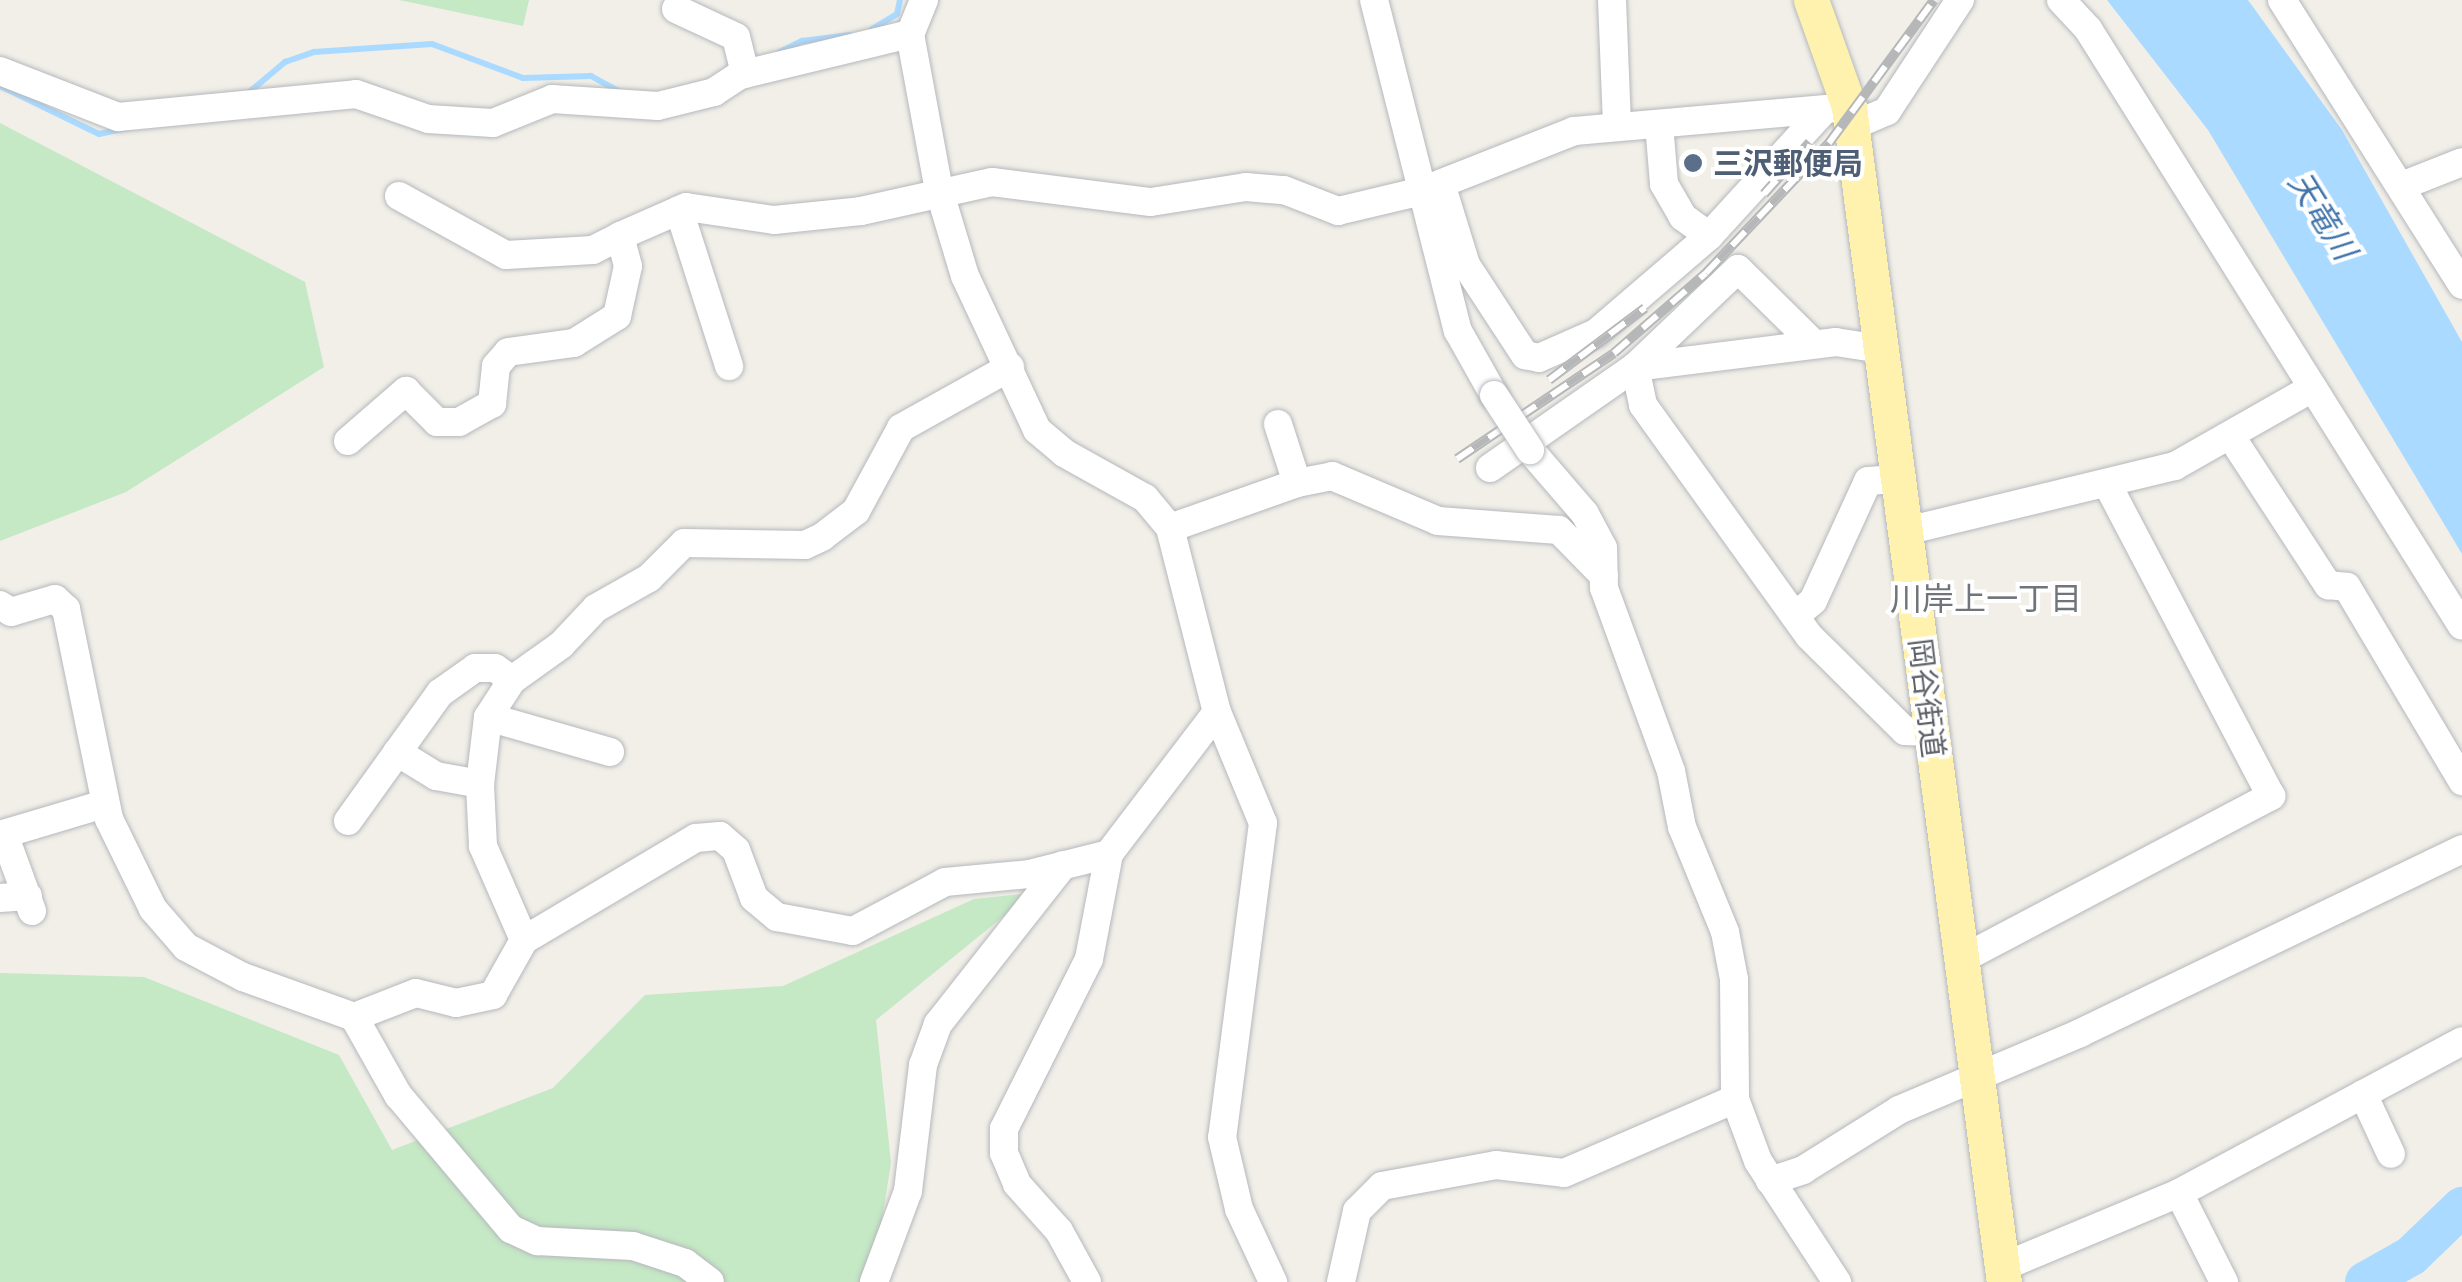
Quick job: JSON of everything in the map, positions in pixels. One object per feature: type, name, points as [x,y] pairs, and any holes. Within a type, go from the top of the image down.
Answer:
[{"type":"main road","name":"岡谷街道","points":[[1811,0],[1842,115],[1882,349],[2002,1275]]},
{"type":"street","points":[[924,0],[910,34],[939,190],[965,276],[1036,430],[1064,453],[1145,498],[1170,528],[1218,712],[1263,824],[1222,1137],[1239,1209],[1273,1282]]},
{"type":"street","points":[[1374,0],[1431,188],[1458,331],[1530,450],[1585,514],[1603,548],[1604,576],[1670,771],[1682,827],[1725,932],[1734,979],[1734,1098],[1770,1181],[1837,1282]]},
{"type":"street","points":[[1612,0],[1617,126]]},
{"type":"street","points":[[399,196],[506,256],[594,250],[679,210],[774,220],[861,211],[939,190],[992,182],[1151,202],[1246,187],[1284,190],[1338,211],[1431,188],[1574,131],[1887,111],[1960,0]]},
{"type":"street","points":[[2062,0],[2088,29],[2309,390],[2462,626]]},
{"type":"street","points":[[2282,0],[2404,185],[2462,284]]},
{"type":"street","points":[[676,10],[736,37],[745,74]]},
{"type":"street","points":[[0,71],[118,116],[356,94],[428,119],[493,123],[552,99],[658,106],[714,92],[745,74],[910,34]]},
{"type":"street","points":[[1431,188],[1466,265],[1525,355],[1539,358],[1596,332],[1842,115]]},
{"type":"street","points":[[1659,124],[1664,184],[1683,217],[1709,236]]},
{"type":"street","points":[[2404,185],[2462,162]]},
{"type":"street","points":[[679,210],[728,366]]},
{"type":"street","points":[[348,441],[406,390],[437,422],[459,422],[492,404],[496,366],[508,352],[574,343],[596,332],[617,316],[627,290],[620,236]]},
{"type":"street","points":[[1490,468],[1635,368],[1738,269],[1814,344]]},
{"type":"street","points":[[1635,368],[1814,344],[1882,349]]},
{"type":"street","points":[[524,940],[483,846],[480,784],[488,717],[512,680],[562,645],[596,608],[649,578],[684,543],[805,546],[822,538],[856,512],[901,428],[1010,367]]},
{"type":"street","points":[[1635,368],[1643,404],[1794,616],[1905,731],[1932,732]]},
{"type":"street","points":[[1906,530],[2108,485],[2174,466],[2232,438],[2309,390]]},
{"type":"street","points":[[1278,424],[1297,483]]},
{"type":"street","points":[[2232,438],[2328,585],[2347,586],[2462,781]]},
{"type":"street","points":[[1170,528],[1297,483],[1332,476],[1438,521],[1559,530],[1604,576]]},
{"type":"street","points":[[1794,616],[1813,602],[1868,482],[1898,479]]},
{"type":"street","points":[[1960,960],[2271,796],[2108,485]]},
{"type":"street","points":[[0,605],[11,612],[55,599],[66,609],[104,804],[153,909],[186,947],[243,976],[354,1016],[416,994],[456,1003],[492,995],[524,940],[696,838],[720,836],[736,850],[754,898],[777,916],[853,931],[945,882],[1064,865],[1108,854]]},
{"type":"street","points":[[348,821],[440,693],[475,668],[495,668],[512,680]]},
{"type":"street","points":[[1087,1282],[1058,1231],[1017,1184],[1004,1153],[1004,1129],[1089,959],[1108,854],[1218,712]]},
{"type":"street","points":[[488,717],[610,752]]},
{"type":"street","points":[[397,752],[436,776],[480,784]]},
{"type":"street","points":[[20,902],[2,834],[104,804]]},
{"type":"street","points":[[1770,1181],[1803,1170],[1899,1110],[2462,849]]},
{"type":"street","points":[[874,1282],[908,1191],[923,1065],[938,1024],[1064,865]]},
{"type":"street","points":[[354,1016],[398,1096],[510,1229],[537,1241],[634,1246],[686,1263],[710,1282]]},
{"type":"street","points":[[2002,1275],[2180,1193],[2462,1042]]},
{"type":"street","points":[[2363,1094],[2391,1154]]},
{"type":"street","points":[[1341,1282],[1358,1210],[1382,1186],[1496,1165],[1564,1174],[1734,1098]]},
{"type":"street","points":[[2180,1193],[2224,1282]]},
{"type":"green space","points":[[399,0],[529,0],[523,26]]},
{"type":"green space","points":[[0,123],[305,282],[324,367],[126,492],[0,541]]},
{"type":"green space","points":[[1032,893],[876,1020],[891,1163],[872,1282],[0,1282],[0,973],[144,977],[339,1055],[392,1150],[553,1088],[645,995],[783,986],[974,899]]},
{"type":"water","name":"天竜川","points":[[2107,0],[2248,0],[2342,130],[2462,342],[2462,554],[2208,130]]},
{"type":"waterway","points":[[872,29],[897,14],[900,0]]},
{"type":"waterway","points":[[780,52],[802,41],[850,35]]},
{"type":"waterway","points":[[247,94],[285,62],[314,52],[432,44],[523,78],[591,76],[620,92]]},
{"type":"waterway","points":[[0,86],[99,134],[131,127]]},
{"type":"waterway","points":[[2365,1282],[2411,1256],[2462,1207]]},
{"type":"railway","points":[[1457,459],[1614,353],[1706,273],[1829,143],[1934,0]]},
{"type":"railway","points":[[1764,194],[1810,142]]},
{"type":"railway","points":[[1549,380],[1645,308]]},
{"type":"place","name":"三沢郵便局","points":[[1693,163]]},
{"type":"district","name":"川岸上一丁目","points":[[1986,599]]}]
